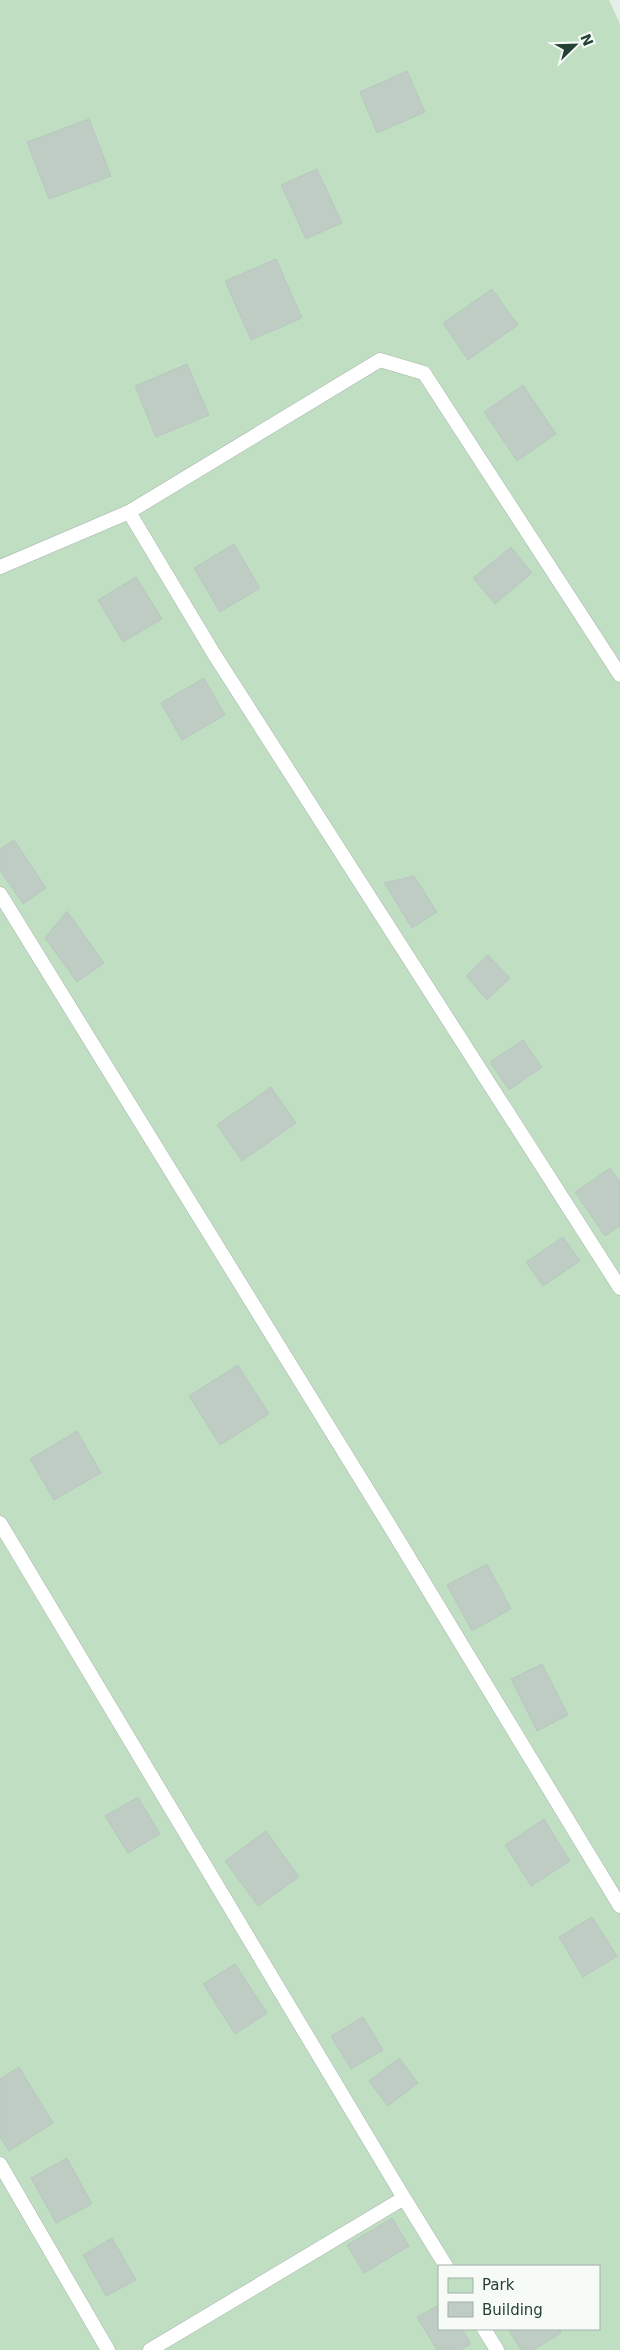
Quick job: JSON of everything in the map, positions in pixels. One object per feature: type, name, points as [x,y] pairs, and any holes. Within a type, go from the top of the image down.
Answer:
[{"type":"lane","points":[[0,567],[129,512],[380,360],[424,374],[620,675]]},
{"type":"lane","points":[[129,512],[220,662],[620,1288]]},
{"type":"lane","points":[[0,894],[391,1528],[620,1906]]},
{"type":"lane","points":[[0,1523],[445,2265]]},
{"type":"lane","points":[[0,2164],[108,2350]]},
{"type":"lane","points":[[150,2350],[404,2198]]},
{"type":"lane","points":[[485,2330],[497,2350]]},
{"type":"green space","points":[[0,0],[609,0],[620,24],[620,2350],[0,2350]]},
{"type":"building","points":[[407,71],[425,112],[377,133],[360,92]]},
{"type":"building","points":[[89,119],[111,176],[49,199],[27,142]]},
{"type":"building","points":[[317,169],[342,223],[306,239],[281,185]]},
{"type":"building","points":[[276,259],[302,318],[251,340],[225,281]]},
{"type":"building","points":[[492,289],[518,325],[468,360],[443,323]]},
{"type":"building","points":[[187,364],[209,415],[156,437],[135,386]]},
{"type":"building","points":[[523,385],[556,434],[517,461],[484,412]]},
{"type":"building","points":[[234,544],[260,588],[220,612],[194,568]]},
{"type":"building","points":[[511,547],[532,573],[495,604],[473,578]]},
{"type":"building","points":[[136,577],[162,619],[123,642],[98,600]]},
{"type":"building","points":[[204,678],[225,715],[182,740],[161,703]]},
{"type":"building","points":[[14,840],[46,888],[23,904],[0,870],[0,849]]},
{"type":"building","points":[[414,876],[437,912],[412,928],[384,883]]},
{"type":"building","points":[[67,911],[104,963],[77,982],[45,938]]},
{"type":"building","points":[[488,955],[510,978],[487,1000],[466,976]]},
{"type":"building","points":[[523,1040],[542,1067],[509,1090],[490,1062]]},
{"type":"building","points":[[271,1087],[296,1123],[242,1161],[217,1125]]},
{"type":"building","points":[[610,1168],[620,1182],[620,1226],[605,1236],[575,1192]]},
{"type":"building","points":[[563,1237],[580,1261],[543,1286],[526,1262]]},
{"type":"building","points":[[238,1365],[269,1414],[220,1445],[189,1396]]},
{"type":"building","points":[[77,1431],[101,1473],[54,1500],[30,1459]]},
{"type":"building","points":[[487,1564],[511,1609],[472,1631],[447,1585]]},
{"type":"building","points":[[542,1664],[568,1715],[537,1731],[511,1679]]},
{"type":"building","points":[[138,1797],[160,1834],[128,1853],[105,1816]]},
{"type":"building","points":[[544,1819],[570,1861],[531,1886],[505,1845]]},
{"type":"building","points":[[266,1831],[299,1877],[258,1906],[225,1861]]},
{"type":"building","points":[[592,1917],[617,1956],[583,1977],[559,1937]]},
{"type":"building","points":[[235,1964],[267,2013],[235,2034],[203,1984]]},
{"type":"building","points":[[363,2017],[383,2050],[351,2069],[331,2036]]},
{"type":"building","points":[[399,2058],[418,2083],[388,2106],[369,2081]]},
{"type":"building","points":[[19,2067],[53,2123],[9,2151],[0,2137],[0,2079]]},
{"type":"building","points":[[67,2158],[92,2204],[56,2223],[31,2178]]},
{"type":"building","points":[[392,2218],[409,2246],[364,2273],[347,2245]]},
{"type":"building","points":[[112,2238],[136,2280],[106,2296],[83,2255]]},
{"type":"building","points":[[438,2306],[438,2330],[463,2330],[471,2344],[460,2350],[437,2350],[417,2317]]},
{"type":"building","points":[[509,2330],[560,2330],[561,2333],[533,2350],[521,2350]]}]
